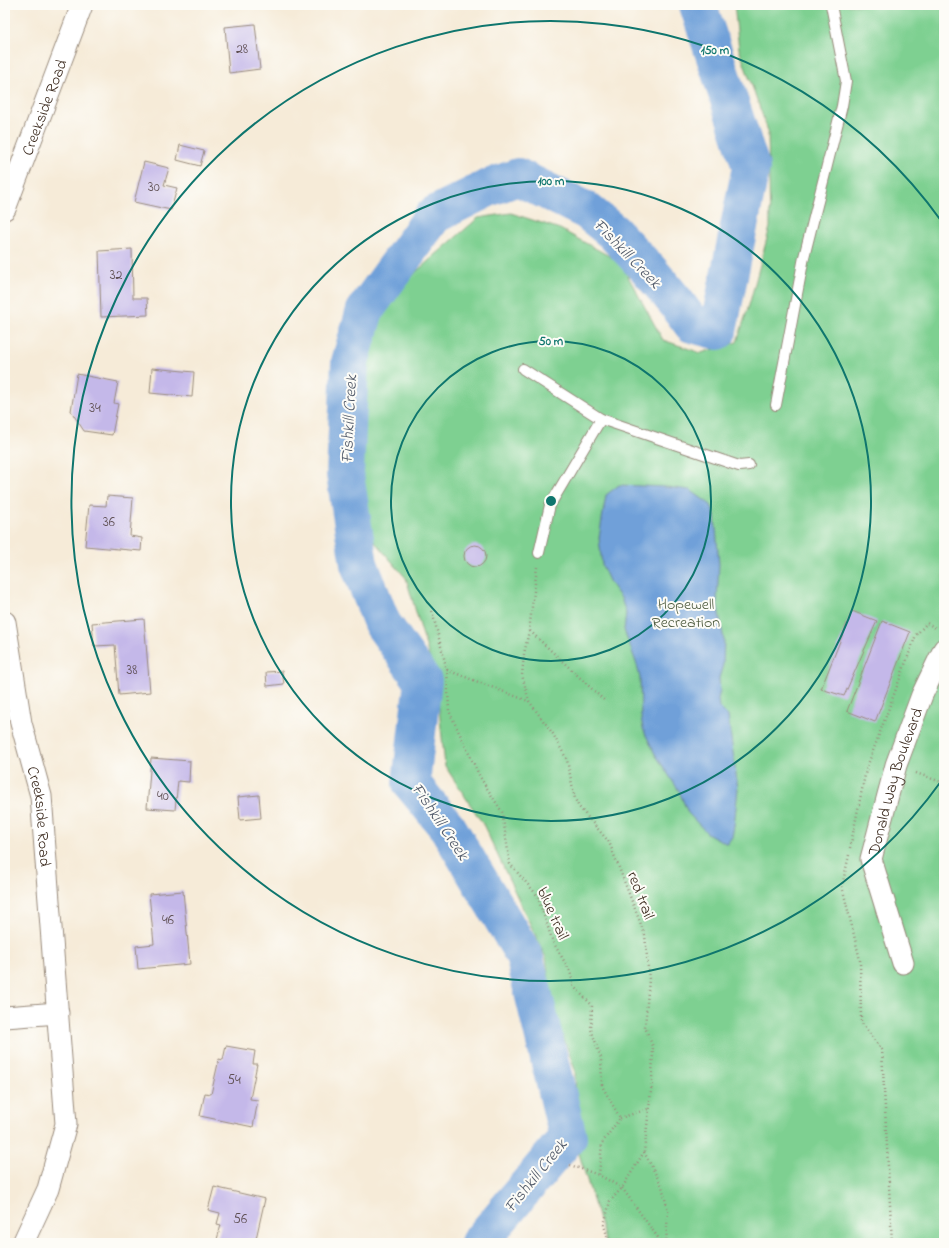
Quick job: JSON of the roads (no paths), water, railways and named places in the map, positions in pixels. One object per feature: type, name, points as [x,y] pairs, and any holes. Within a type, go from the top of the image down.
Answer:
[{"type":"street","name":"Creekside Road","points":[[5,209],[82,5]]},
{"type":"street","name":"Creekside Road","points":[[5,622],[21,723],[41,796],[66,1124],[48,1189],[23,1243]]},
{"type":"street","name":"Donald Way Boulevard","points":[[903,963],[872,859],[896,765],[922,695],[944,649]]},
{"type":"street","points":[[5,1017],[58,1013]]},
{"type":"lane","points":[[776,405],[804,257],[842,106],[846,81],[830,5]]},
{"type":"lane","points":[[523,368],[601,419],[739,466],[749,465]]},
{"type":"lane","points":[[539,553],[550,505],[601,419]]},
{"type":"water","points":[[619,485],[666,487],[690,490],[711,505],[715,516],[719,564],[717,602],[724,640],[723,665],[719,678],[720,691],[718,699],[719,707],[728,716],[738,789],[732,837],[727,844],[707,833],[688,813],[679,791],[655,754],[643,729],[641,717],[640,678],[637,665],[624,630],[626,613],[621,598],[610,583],[602,565],[599,538],[606,495]]},
{"type":"waterway","name":"Fishkill Creek","points":[[479,1243],[568,1137],[524,955],[448,828],[411,783],[423,681],[382,623],[359,564],[345,475],[350,362],[365,310],[434,215],[488,188],[518,177],[587,211],[613,232],[649,270],[692,324],[718,331],[751,167],[698,5]]},
{"type":"park label","name":"Hopewell Recreation","points":[[686,612]]}]
